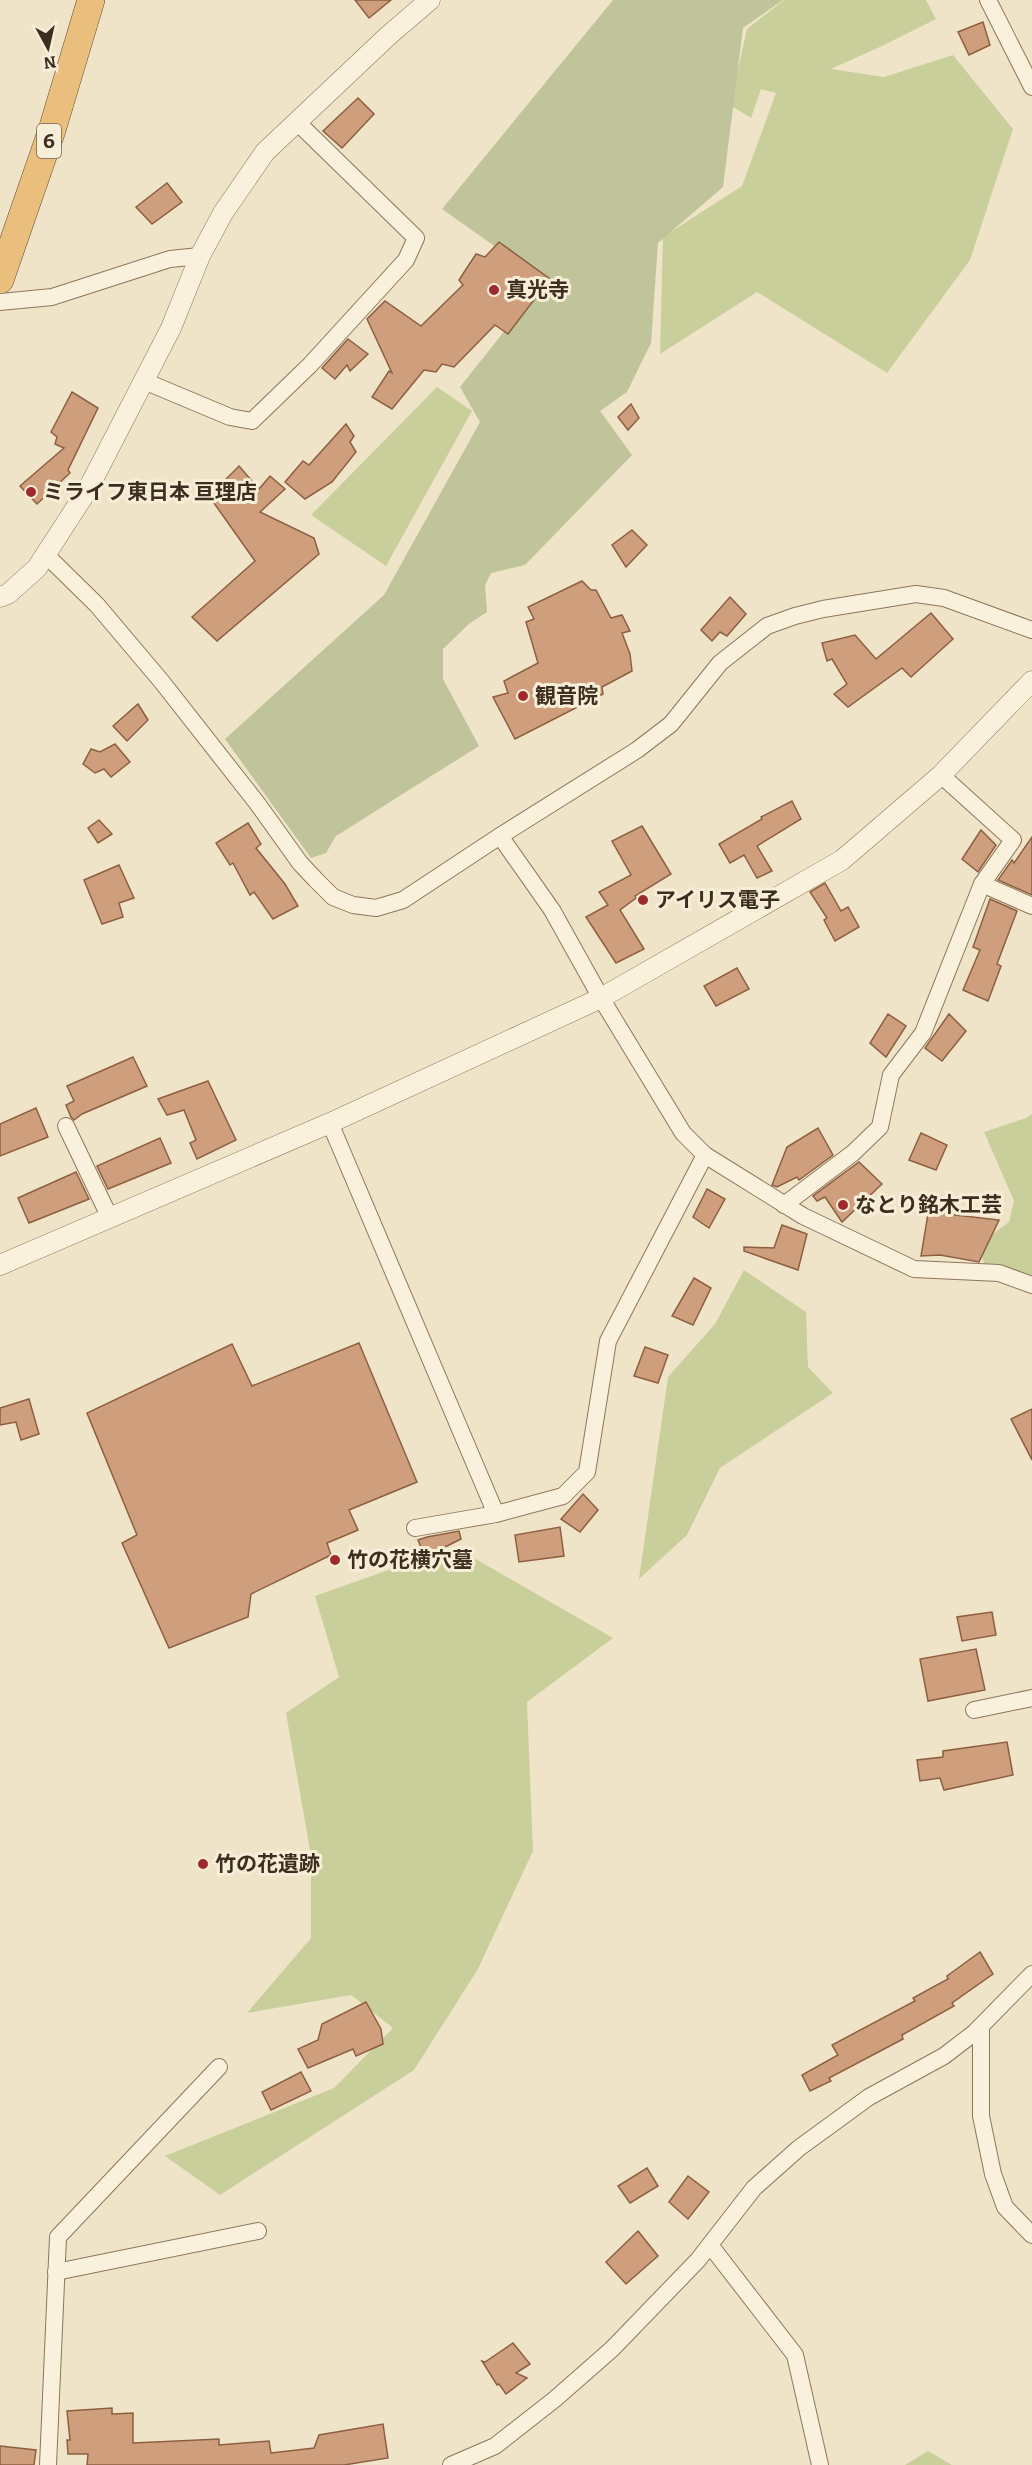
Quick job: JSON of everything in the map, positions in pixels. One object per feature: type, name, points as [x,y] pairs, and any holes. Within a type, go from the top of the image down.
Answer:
[{"type":"highway","name":"6","points":[[0,280],[52,130],[91,0]]},
{"type":"street","points":[[0,597],[37,568],[88,489],[171,328],[200,256],[223,213],[265,152],[429,0]]},
{"type":"street","points":[[988,0],[1032,87]]},
{"type":"street","points":[[144,381],[230,417],[252,421],[310,365],[406,261],[416,238],[297,122]]},
{"type":"street","points":[[0,302],[52,297],[170,259],[200,256]]},
{"type":"street","points":[[46,555],[97,605],[162,682],[257,803],[300,863],[333,897],[353,905],[376,908],[403,900],[637,750],[671,724],[720,663],[741,644],[767,626],[823,609],[916,594],[944,598],[1032,630]]},
{"type":"street","points":[[0,1265],[330,1123],[601,999],[842,860],[941,775],[1032,681]]},
{"type":"street","points":[[784,1205],[854,1153],[880,1127],[891,1075],[923,1033],[982,884],[1014,840],[941,775]]},
{"type":"street","points":[[500,836],[552,910],[601,999],[683,1133],[705,1155],[803,1216],[914,1269],[999,1273],[1032,1286]]},
{"type":"street","points":[[982,884],[1032,906]]},
{"type":"street","points":[[330,1123],[496,1514]]},
{"type":"street","points":[[66,1126],[110,1218]]},
{"type":"street","points":[[415,1528],[496,1514],[563,1496],[587,1472],[608,1341],[705,1155]]},
{"type":"street","points":[[974,1710],[1032,1698]]},
{"type":"street","points":[[451,2465],[495,2446],[612,2349],[698,2260],[754,2188],[799,2148],[869,2097],[944,2056],[981,2026],[1032,1974]]},
{"type":"street","points":[[981,2026],[981,2116],[993,2174],[1005,2207],[1032,2235]]},
{"type":"street","points":[[48,2465],[58,2237],[219,2067]]},
{"type":"street","points":[[56,2272],[258,2231]]},
{"type":"street","points":[[710,2245],[795,2355],[820,2465]]},
{"type":"green space","points":[[613,0],[783,0],[743,28],[723,187],[658,243],[651,343],[627,392],[600,411],[632,455],[525,565],[491,573],[485,585],[487,612],[470,623],[443,649],[443,679],[479,746],[336,836],[326,853],[311,858],[225,739],[384,595],[480,422],[460,387],[544,281],[442,209]]},
{"type":"green space","points":[[784,0],[926,0],[936,19],[831,69],[884,77],[953,55],[1013,129],[970,260],[887,373],[757,292],[660,354],[663,237],[742,186],[776,93],[761,89],[751,118],[730,105],[747,29]]},
{"type":"green space","points":[[437,387],[472,411],[386,566],[311,515]]},
{"type":"green space","points":[[1032,1114],[1032,1276],[984,1264],[979,1244],[1009,1222],[1014,1201],[984,1132]]},
{"type":"green space","points":[[744,1270],[806,1312],[808,1367],[833,1393],[720,1468],[687,1535],[639,1579],[668,1377],[715,1324]]},
{"type":"green space","points":[[474,1558],[613,1638],[527,1702],[533,1851],[478,1969],[414,2070],[220,2195],[165,2156],[334,2088],[393,2028],[351,1995],[247,2013],[311,1938],[311,1856],[286,1713],[339,1677],[315,1596],[397,1567]]},
{"type":"green space","points":[[928,2451],[952,2465],[905,2465]]},
{"type":"building","points":[[355,0],[391,0],[369,18]]},
{"type":"building","points":[[983,22],[990,45],[969,55],[958,32]]},
{"type":"building","points":[[358,98],[374,114],[342,148],[323,131]]},
{"type":"building","points":[[167,183],[182,202],[152,224],[136,207]]},
{"type":"building","points":[[499,242],[550,279],[508,334],[495,325],[454,367],[442,364],[436,372],[424,370],[392,409],[372,397],[389,371],[392,373],[367,319],[385,301],[421,326],[463,285],[459,280],[476,254],[485,257]]},
{"type":"building","points":[[348,339],[368,354],[350,371],[347,365],[335,379],[322,368]]},
{"type":"building","points":[[72,392],[98,408],[68,470],[70,473],[37,504],[20,486],[64,448],[55,444],[57,437],[51,432]]},
{"type":"building","points":[[631,404],[639,418],[628,430],[618,417]]},
{"type":"building","points":[[346,424],[354,436],[350,442],[356,452],[332,482],[305,499],[285,482],[303,461],[309,465]]},
{"type":"building","points":[[239,466],[259,489],[270,476],[285,489],[260,512],[314,538],[319,554],[217,641],[192,617],[255,561],[209,496]]},
{"type":"building","points":[[632,530],[647,545],[626,567],[612,545]]},
{"type":"building","points":[[582,581],[591,590],[596,590],[611,618],[622,615],[630,631],[622,633],[630,654],[632,671],[602,687],[603,694],[515,739],[493,697],[508,693],[504,681],[538,663],[526,622],[534,619],[528,607]]},
{"type":"building","points":[[730,597],[746,614],[727,636],[720,632],[712,641],[701,630]]},
{"type":"building","points":[[931,613],[953,639],[911,677],[902,668],[848,707],[834,694],[847,684],[832,659],[827,661],[822,643],[855,635],[876,659]]},
{"type":"building","points":[[138,704],[148,720],[127,741],[113,726]]},
{"type":"building","points":[[115,744],[130,762],[111,777],[104,769],[95,773],[83,764],[91,749],[100,752]]},
{"type":"building","points":[[792,801],[801,819],[757,846],[772,871],[757,878],[744,855],[730,863],[719,844],[762,819],[761,817]]},
{"type":"building","points":[[99,820],[112,834],[98,843],[88,828]]},
{"type":"building","points":[[248,823],[261,844],[256,848],[285,884],[298,906],[273,919],[254,892],[250,895],[233,863],[230,865],[216,843]]},
{"type":"building","points":[[642,826],[671,874],[635,896],[636,898],[620,910],[644,949],[616,963],[586,917],[608,905],[599,892],[631,875],[612,841]]},
{"type":"building","points":[[981,830],[996,845],[978,872],[962,859]]},
{"type":"building","points":[[1032,837],[1032,895],[998,880],[1012,860],[1014,863]]},
{"type":"building","points":[[119,865],[134,898],[119,903],[123,917],[102,924],[84,880]]},
{"type":"building","points":[[825,883],[841,911],[848,907],[859,927],[835,941],[824,920],[827,918],[810,892]]},
{"type":"building","points":[[990,899],[1017,911],[997,964],[1001,966],[988,1001],[963,990],[980,950],[973,947]]},
{"type":"building","points":[[737,968],[749,989],[716,1006],[704,986]]},
{"type":"building","points":[[888,1014],[906,1026],[886,1057],[870,1043]]},
{"type":"building","points":[[949,1014],[966,1031],[942,1061],[925,1048]]},
{"type":"building","points":[[133,1057],[147,1086],[82,1114],[74,1120],[66,1105],[74,1101],[67,1086]]},
{"type":"building","points":[[208,1081],[236,1140],[197,1159],[190,1143],[196,1140],[184,1110],[167,1115],[158,1099]]},
{"type":"building","points":[[36,1108],[48,1137],[0,1156],[0,1124]]},
{"type":"building","points":[[818,1128],[833,1155],[799,1180],[797,1177],[777,1187],[772,1185],[787,1147]]},
{"type":"building","points":[[921,1133],[947,1145],[936,1170],[909,1160]]},
{"type":"building","points":[[160,1138],[171,1163],[108,1189],[97,1166]]},
{"type":"building","points":[[859,1162],[882,1184],[842,1222],[825,1197],[817,1201],[813,1196]]},
{"type":"building","points":[[76,1172],[89,1199],[29,1223],[18,1198]]},
{"type":"building","points":[[707,1189],[725,1199],[709,1228],[693,1217]]},
{"type":"building","points":[[931,1196],[948,1197],[947,1214],[999,1220],[979,1262],[940,1255],[921,1256]]},
{"type":"building","points":[[782,1225],[807,1234],[798,1270],[744,1251],[744,1247],[774,1248]]},
{"type":"building","points":[[694,1278],[711,1288],[693,1325],[672,1316]]},
{"type":"building","points":[[359,1343],[417,1482],[349,1510],[358,1530],[327,1543],[331,1555],[251,1594],[248,1617],[169,1648],[122,1543],[137,1535],[87,1413],[232,1344],[252,1386]]},
{"type":"building","points":[[645,1347],[668,1355],[658,1383],[634,1376]]},
{"type":"building","points":[[29,1399],[39,1434],[21,1440],[16,1422],[0,1425],[0,1408]]},
{"type":"building","points":[[1032,1409],[1032,1460],[1011,1419]]},
{"type":"building","points":[[583,1494],[598,1510],[580,1532],[561,1519]]},
{"type":"building","points":[[560,1527],[564,1556],[519,1562],[515,1535]]},
{"type":"building","points":[[459,1531],[461,1539],[425,1557],[418,1540]]},
{"type":"building","points":[[992,1612],[996,1635],[962,1641],[957,1617]]},
{"type":"building","points":[[976,1649],[985,1690],[928,1701],[920,1659]]},
{"type":"building","points":[[1007,1742],[1013,1775],[944,1790],[940,1778],[920,1781],[917,1760],[943,1757],[943,1751]]},
{"type":"building","points":[[980,1952],[993,1974],[952,2003],[954,2006],[902,2035],[903,2039],[829,2078],[831,2081],[810,2091],[802,2075],[838,2055],[832,2045],[915,2001],[913,1998],[948,1979],[947,1976]]},
{"type":"building","points":[[366,2002],[381,2029],[383,2044],[356,2056],[353,2049],[308,2068],[298,2049],[318,2040],[322,2024]]},
{"type":"building","points":[[301,2072],[311,2091],[271,2110],[262,2092]]},
{"type":"building","points":[[647,2168],[658,2186],[630,2203],[618,2186]]},
{"type":"building","points":[[688,2176],[709,2192],[688,2219],[669,2202]]},
{"type":"building","points":[[638,2231],[658,2256],[626,2284],[606,2262]]},
{"type":"building","points":[[513,2343],[530,2364],[516,2373],[527,2378],[506,2394],[499,2384],[497,2385],[482,2361],[485,2362]]},
{"type":"building","points":[[112,2408],[112,2414],[133,2413],[133,2443],[219,2439],[219,2445],[269,2441],[271,2453],[314,2448],[319,2435],[383,2424],[388,2458],[344,2465],[87,2465],[88,2454],[68,2454],[67,2440],[70,2440],[67,2411]]},
{"type":"building","points":[[0,2446],[36,2450],[34,2465],[0,2465]]},
{"type":"place","name":"真光寺","points":[[494,290]]},
{"type":"place","name":"ミライフ東日本 亘理店","points":[[31,492]]},
{"type":"place","name":"観音院","points":[[523,696]]},
{"type":"place","name":"アイリス電子","points":[[643,900]]},
{"type":"place","name":"なとり銘木工芸","points":[[843,1205]]},
{"type":"place","name":"竹の花横穴墓","points":[[335,1560]]},
{"type":"place","name":"竹の花遺跡","points":[[203,1864]]}]
